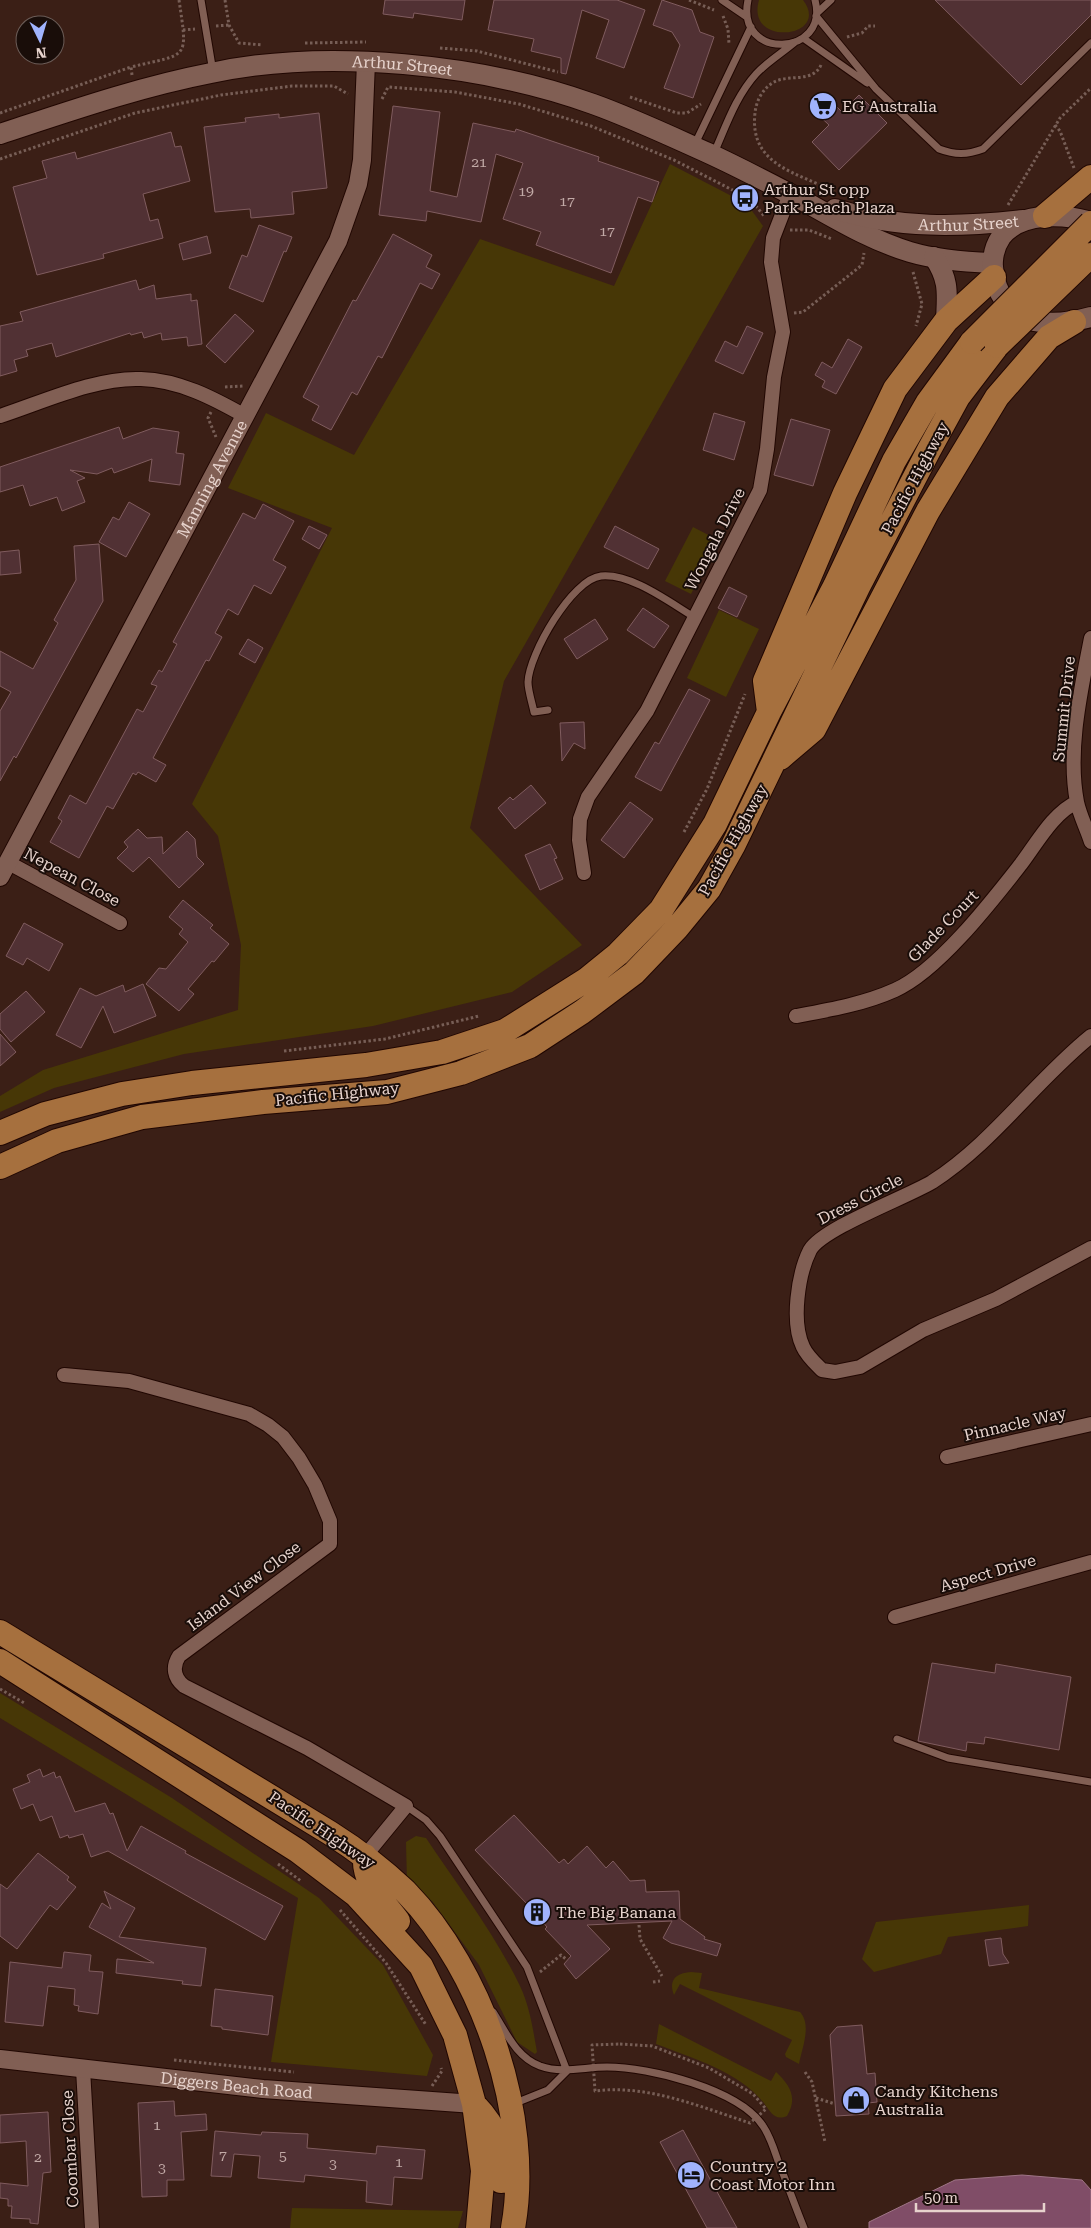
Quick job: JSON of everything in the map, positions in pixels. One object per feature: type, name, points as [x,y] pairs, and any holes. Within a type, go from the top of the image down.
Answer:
[{"type":"highway","points":[[1038,218],[1084,175]]},
{"type":"highway","name":"Pacific Highway","points":[[0,1132],[45,1114],[122,1094],[192,1083],[366,1065],[442,1052],[505,1031],[586,980],[618,954],[661,910],[716,824],[769,712],[835,586],[894,461],[928,402],[972,342],[1091,222]]},
{"type":"highway","name":"Pacific Highway","points":[[0,1167],[57,1141],[142,1117],[263,1102],[387,1092],[461,1073],[530,1046],[582,1012],[634,973],[677,928],[709,888],[733,846],[858,587],[958,397],[997,346],[1091,255]]},
{"type":"highway","points":[[769,712],[764,681],[844,493],[895,389],[946,321],[993,270]]},
{"type":"highway","points":[[775,762],[814,729],[928,511],[997,397],[1049,337],[1082,320]]},
{"type":"highway","name":"Pacific Highway","points":[[0,1632],[264,1791],[365,1856],[405,1892],[436,1930],[472,1988],[495,2044],[511,2105],[516,2140],[516,2210],[513,2228]]},
{"type":"highway","name":"Pacific Highway","points":[[0,1661],[298,1851],[356,1895],[421,1966],[454,2035],[474,2104],[483,2171],[478,2228]]},
{"type":"highway","points":[[219,1801],[260,1809],[325,1847],[346,1856],[365,1856],[364,1870],[371,1885],[398,1921],[421,1966]]},
{"type":"highway","points":[[472,1988],[484,2035],[489,2085],[484,2098],[474,2104],[489,2119],[496,2133],[500,2154],[505,2228]]},
{"type":"main road","name":"Arthur Street","points":[[0,134],[102,100],[213,72],[308,62],[366,62],[469,73],[522,83],[591,103],[713,155],[874,239],[934,257],[993,270]]},
{"type":"main road","name":"Arthur Street","points":[[790,194],[850,214],[900,224],[964,226],[1038,218],[1076,218],[1091,222]]},
{"type":"main road","points":[[1038,218],[1014,226],[1002,237],[994,251],[993,270],[1006,302],[1019,315],[1033,321],[1082,320]]},
{"type":"main road","points":[[934,257],[943,271],[947,282],[946,321]]},
{"type":"street","name":"Manning Avenue","points":[[4,869],[338,241],[352,203],[362,160],[366,62]]},
{"type":"street","name":"Wongala Drive","points":[[584,873],[580,826],[588,797],[648,711],[760,490],[767,449],[774,377],[783,332],[771,262],[773,238],[790,194]]},
{"type":"street","points":[[0,416],[94,385],[116,380],[142,379],[184,387],[210,397],[245,416]]},
{"type":"street","name":"Summit Drive","points":[[1091,638],[1084,726],[1075,764],[1077,802],[1091,842]]},
{"type":"street","name":"Glade Court","points":[[796,1016],[867,1000],[896,990],[914,980],[957,940],[999,892],[1060,814],[1077,802]]},
{"type":"street","name":"Nepean Close","points":[[4,869],[120,923]]},
{"type":"street","name":"Dress Circle","points":[[1091,1036],[1037,1086],[982,1143],[956,1164],[910,1194],[824,1236],[811,1249],[798,1284],[799,1330],[802,1344],[822,1370],[835,1372],[860,1367],[923,1330],[996,1299],[1091,1248]]},
{"type":"street","name":"Island View Close","points":[[64,1375],[129,1381],[250,1414],[283,1438],[299,1458],[322,1501],[330,1521],[330,1544],[179,1656],[175,1663],[177,1680],[184,1686],[307,1748],[406,1806]]},
{"type":"street","name":"Pinnacle Way","points":[[947,1457],[1091,1424]]},
{"type":"street","name":"Aspect Drive","points":[[895,1617],[1091,1562]]},
{"type":"street","points":[[365,1856],[406,1806]]},
{"type":"street","name":"Diggers Beach Road","points":[[0,2059],[272,2090],[474,2104]]},
{"type":"street","name":"Coombar Close","points":[[83,2069],[92,2228]]},
{"type":"lane","points":[[201,0],[213,72]]},
{"type":"lane","points":[[722,0],[747,17]]},
{"type":"lane","points":[[748,0],[747,17],[751,28],[756,34],[770,43],[787,45],[803,38],[809,32],[817,15],[831,0]]},
{"type":"lane","points":[[815,0],[817,15],[876,89],[939,149],[952,154],[971,154],[983,149],[1091,43]]},
{"type":"lane","points":[[694,146],[751,28]]},
{"type":"lane","points":[[803,38],[876,89]]},
{"type":"lane","points":[[713,155],[739,99],[748,85],[769,63],[795,42]]},
{"type":"lane","points":[[548,710],[534,712],[528,681],[539,646],[558,614],[583,583],[601,576],[628,579],[694,617]]},
{"type":"lane","points":[[897,1739],[948,1758],[1091,1782]]},
{"type":"lane","points":[[406,1806],[426,1820],[440,1836],[527,1967],[567,2071]]},
{"type":"lane","points":[[472,1988],[490,2006],[516,2050],[539,2066],[567,2071],[607,2067],[643,2069],[724,2095],[736,2101],[763,2126],[804,2228]]},
{"type":"lane","points":[[511,2105],[548,2090],[567,2071]]},
{"type":"path","points":[[0,112],[131,67],[174,56],[182,51],[185,41],[179,0]]},
{"type":"path","points":[[225,0],[229,25],[239,43],[268,45]]},
{"type":"path","points":[[689,0],[723,14],[728,29],[729,43],[725,52]]},
{"type":"path","points":[[222,26],[229,25]]},
{"type":"path","points":[[846,37],[862,33],[868,26],[875,26]]},
{"type":"path","points":[[183,30],[192,29]]},
{"type":"path","points":[[301,44],[310,41],[369,42]]},
{"type":"path","points":[[437,48],[477,51],[559,72]]},
{"type":"path","points":[[822,62],[818,72],[813,75],[780,80],[768,86],[756,103],[754,123],[758,143],[772,162],[836,192]]},
{"type":"path","points":[[131,67],[132,74]]},
{"type":"path","points":[[0,159],[135,113],[222,95],[292,86],[334,86],[348,93],[348,101]]},
{"type":"path","points":[[382,104],[388,87],[455,92],[528,107],[591,126],[674,160],[750,199],[768,220]]},
{"type":"path","points":[[1007,206],[1055,125],[1091,88]]},
{"type":"path","points":[[623,94],[677,113],[687,113],[701,104],[705,95]]},
{"type":"path","points":[[1055,125],[1084,175]]},
{"type":"path","points":[[789,230],[809,230],[837,241]]},
{"type":"path","points":[[780,314],[803,312],[862,265],[864,253],[855,249]]},
{"type":"path","points":[[222,392],[225,387],[244,386]]},
{"type":"path","points":[[0,1689],[34,1708]]},
{"type":"path","points":[[275,1862],[306,1885]]},
{"type":"path","points":[[338,1908],[386,1963],[427,2026]]},
{"type":"path","points":[[639,1924],[640,1939],[662,1976]]},
{"type":"path","points":[[543,1970],[561,1955],[567,1960]]},
{"type":"path","points":[[653,1982],[660,1981]]},
{"type":"path","points":[[592,2048],[592,2045],[620,2044],[652,2046],[710,2068],[753,2094],[766,2109],[762,2112]]},
{"type":"path","points":[[432,2084],[442,2071],[440,2062]]},
{"type":"path","points":[[805,2072],[812,2082],[825,2142]]},
{"type":"path","points":[[594,2088],[595,2091],[608,2089],[661,2095],[750,2124],[752,2122]]},
{"type":"path","points":[[816,2098],[835,2104]]},
{"type":"shaded area","points":[[759,0],[803,0],[809,13],[806,23],[798,29],[787,32],[774,31],[764,26],[758,15]]},
{"type":"shaded area","points":[[670,164],[747,204],[763,226],[504,681],[470,828],[582,945],[512,992],[373,1026],[184,1054],[54,1088],[0,1112],[0,1096],[43,1070],[238,1010],[241,945],[218,836],[192,804],[332,528],[228,488],[266,413],[354,455],[480,239],[614,286]]},
{"type":"shaded area","points":[[693,527],[718,540],[691,594],[665,581]]},
{"type":"shaded area","points":[[719,610],[759,629],[726,697],[687,678]]},
{"type":"shaded area","points":[[0,1693],[172,1798],[319,1898],[383,1965],[433,2055],[427,2076],[271,2062],[298,1898],[0,1718]]},
{"type":"shaded area","points":[[416,1836],[426,1838],[488,1929],[510,1967],[529,2010],[537,2052],[535,2054],[517,2042],[479,1965],[432,1901],[407,1882],[406,1842]]},
{"type":"shaded area","points":[[1029,1905],[1028,1926],[948,1937],[941,1954],[874,1972],[862,1959],[876,1922]]},
{"type":"shaded area","points":[[691,1972],[702,1973],[699,1988],[800,2012],[804,2017],[806,2030],[799,2064],[786,2057],[785,2054],[792,2040],[680,1984],[674,1995],[672,1985],[675,1978],[681,1974]]},
{"type":"shaded area","points":[[659,2024],[771,2081],[776,2072],[791,2092],[792,2103],[787,2116],[776,2117],[753,2092],[728,2074],[699,2060],[656,2044]]},
{"type":"shaded area","points":[[1022,2175],[1082,2180],[1091,2190],[1091,2228],[869,2228],[869,2222],[955,2180]]},
{"type":"shaded area","points":[[292,2208],[463,2211],[458,2228],[290,2228]]},
{"type":"building","points":[[385,0],[465,0],[462,20],[414,13],[413,18],[383,14]]},
{"type":"building","points":[[494,0],[617,0],[645,10],[624,68],[596,58],[609,20],[582,10],[566,74],[561,73],[561,58],[531,51],[534,39],[488,30]]},
{"type":"building","points":[[662,0],[692,10],[700,32],[714,37],[693,98],[664,88],[680,45],[672,32],[653,25]]},
{"type":"building","points":[[935,0],[1091,0],[1091,15],[1021,85]]},
{"type":"building","points":[[859,95],[887,123],[839,170],[812,142],[829,125],[812,109],[826,96],[842,112]]},
{"type":"building","points":[[393,106],[440,112],[430,191],[457,197],[473,123],[515,132],[516,129],[599,157],[598,161],[659,182],[652,202],[638,197],[611,273],[536,245],[541,232],[503,219],[523,163],[496,154],[481,222],[427,211],[426,221],[379,215]]},
{"type":"building","points":[[319,113],[327,188],[292,192],[294,214],[251,218],[250,209],[215,212],[204,127],[246,122],[245,118],[279,114],[279,118]]},
{"type":"building","points":[[171,132],[175,147],[181,146],[190,181],[143,194],[150,221],[158,219],[163,238],[103,254],[104,258],[37,275],[13,187],[47,178],[42,161],[75,152],[77,159]]},
{"type":"building","points":[[259,225],[292,237],[286,252],[284,251],[263,302],[229,288],[242,255],[247,257]]},
{"type":"building","points":[[393,234],[432,255],[426,267],[440,274],[432,289],[420,283],[382,358],[378,356],[357,395],[352,392],[331,430],[312,420],[319,406],[303,397],[353,300],[356,301]]},
{"type":"building","points":[[207,236],[211,253],[183,260],[179,244]]},
{"type":"building","points":[[136,280],[139,290],[154,285],[156,299],[191,294],[191,301],[197,300],[202,344],[188,346],[187,337],[162,340],[161,333],[144,338],[142,332],[131,335],[130,333],[56,357],[52,343],[26,350],[28,356],[14,360],[17,371],[0,376],[0,326],[23,321],[20,312]]},
{"type":"building","points":[[235,314],[254,331],[225,363],[206,346]]},
{"type":"building","points":[[747,326],[763,333],[743,374],[715,361],[725,341],[737,347]]},
{"type":"building","points":[[848,339],[862,347],[836,394],[822,387],[825,381],[815,375],[822,362],[832,368]]},
{"type":"building","points":[[714,413],[745,422],[734,460],[703,450]]},
{"type":"building","points":[[791,419],[830,430],[813,486],[774,475]]},
{"type":"building","points":[[119,427],[123,439],[153,428],[179,432],[176,453],[184,454],[180,485],[149,481],[152,459],[114,473],[112,468],[97,474],[70,470],[85,478],[77,481],[85,502],[62,511],[57,497],[30,506],[23,485],[0,492],[0,467]]},
{"type":"building","points":[[129,502],[150,514],[126,557],[99,542],[113,517],[119,520]]},
{"type":"building","points":[[263,504],[294,521],[273,560],[286,567],[271,594],[254,585],[238,615],[228,609],[215,633],[222,637],[209,661],[206,660],[153,758],[166,765],[156,782],[138,772],[136,775],[133,773],[113,809],[107,806],[79,858],[50,842],[62,821],[58,818],[70,795],[86,804],[137,709],[143,712],[157,686],[151,684],[159,670],[162,672],[177,644],[173,642],[243,513],[255,519]]},
{"type":"building","points":[[309,526],[327,535],[319,549],[302,539]]},
{"type":"building","points":[[615,526],[659,549],[648,569],[604,547]]},
{"type":"building","points":[[99,544],[103,601],[16,758],[14,756],[0,781],[0,711],[11,692],[0,686],[0,651],[33,669],[58,623],[54,620],[76,580],[74,546]]},
{"type":"building","points":[[19,550],[21,573],[0,575],[0,552]]},
{"type":"building","points":[[729,587],[747,596],[737,617],[718,608]]},
{"type":"building","points":[[643,608],[669,626],[654,648],[627,630]]},
{"type":"building","points":[[595,619],[608,639],[577,659],[564,639]]},
{"type":"building","points":[[248,639],[263,648],[255,663],[239,654]]},
{"type":"building","points":[[689,689],[710,700],[661,791],[635,777],[655,742],[659,744]]},
{"type":"building","points":[[584,722],[585,749],[574,743],[562,761],[560,723]]},
{"type":"building","points":[[531,785],[546,803],[515,829],[498,808],[510,797],[513,800]]},
{"type":"building","points":[[630,802],[653,819],[624,858],[601,840]]},
{"type":"building","points":[[138,829],[147,838],[162,837],[163,854],[187,831],[195,839],[197,857],[204,864],[179,888],[149,857],[133,872],[117,858],[128,847],[124,842]]},
{"type":"building","points":[[550,844],[557,858],[554,859],[563,879],[540,890],[525,855]]},
{"type":"building","points":[[183,900],[213,925],[210,928],[229,944],[188,989],[194,994],[179,1011],[146,984],[159,968],[166,969],[188,942],[179,934],[183,929],[169,917]]},
{"type":"building","points":[[24,923],[63,944],[49,971],[27,958],[23,965],[6,956]]},
{"type":"building","points":[[143,984],[156,1016],[114,1033],[103,1006],[81,1048],[56,1035],[80,988],[96,996],[123,985],[125,992]]},
{"type":"building","points":[[26,991],[45,1012],[11,1042],[0,1029],[0,1014]]},
{"type":"building","points":[[0,1034],[16,1052],[0,1066]]},
{"type":"building","points":[[932,1663],[995,1673],[996,1664],[1071,1677],[1059,1750],[985,1737],[984,1744],[967,1742],[966,1751],[918,1741]]},
{"type":"building","points":[[40,1769],[43,1777],[54,1772],[56,1778],[60,1776],[75,1812],[105,1803],[110,1814],[113,1813],[127,1851],[141,1826],[186,1851],[185,1853],[283,1906],[265,1940],[108,1851],[91,1857],[83,1834],[69,1838],[68,1835],[60,1838],[52,1816],[40,1821],[33,1804],[21,1809],[13,1789],[30,1782],[27,1775]]},
{"type":"building","points":[[514,1815],[559,1863],[564,1859],[568,1864],[587,1846],[606,1868],[613,1861],[630,1881],[645,1880],[646,1892],[679,1891],[680,1919],[705,1937],[704,1939],[721,1944],[717,1956],[671,1943],[663,1938],[672,1921],[587,1925],[610,1949],[576,1979],[564,1964],[571,1956],[545,1929],[547,1927],[528,1905],[475,1850]]},
{"type":"building","points":[[38,1853],[69,1877],[67,1880],[76,1887],[57,1910],[50,1905],[17,1949],[0,1936],[0,1884],[7,1889]]},
{"type":"building","points":[[104,1891],[135,1908],[119,1937],[206,1948],[201,1986],[182,1984],[183,1981],[116,1973],[117,1959],[154,1963],[89,1927],[102,1903],[111,1909]]},
{"type":"building","points":[[1001,1938],[1003,1954],[1009,1963],[989,1966],[985,1940]]},
{"type":"building","points":[[64,1952],[91,1955],[89,1971],[103,1972],[98,2014],[78,2011],[79,2006],[74,2005],[75,1989],[48,1986],[43,2026],[5,2022],[10,1962],[62,1968]]},
{"type":"building","points":[[215,1989],[273,1996],[268,2035],[211,2026]]},
{"type":"building","points":[[862,2025],[867,2074],[875,2073],[877,2102],[868,2103],[869,2114],[836,2116],[830,2035],[837,2027]]},
{"type":"building","points":[[174,2101],[175,2116],[206,2114],[207,2130],[181,2132],[184,2180],[167,2180],[167,2196],[142,2197],[138,2103]]},
{"type":"building","points":[[48,2112],[51,2172],[43,2173],[38,2224],[30,2223],[30,2219],[11,2218],[12,2206],[8,2206],[8,2199],[0,2198],[0,2183],[28,2186],[26,2141],[0,2143],[0,2115]]},
{"type":"building","points":[[683,2130],[737,2228],[707,2228],[660,2142]]},
{"type":"building","points":[[215,2131],[261,2135],[262,2132],[308,2134],[307,2148],[376,2154],[377,2146],[425,2150],[422,2179],[394,2177],[392,2205],[366,2202],[367,2181],[305,2175],[304,2182],[258,2178],[260,2156],[234,2154],[231,2177],[211,2176]]},
{"type":"place","name":"EG Australia","points":[[823,106]]},
{"type":"place","name":"Arthur St opp Park Beach Plaza","points":[[745,198]]},
{"type":"place","name":"The Big Banana","points":[[537,1912]]},
{"type":"place","name":"Candy Kitchens Australia","points":[[856,2100]]},
{"type":"place","name":"Country 2 Coast Motor Inn","points":[[691,2175]]}]
